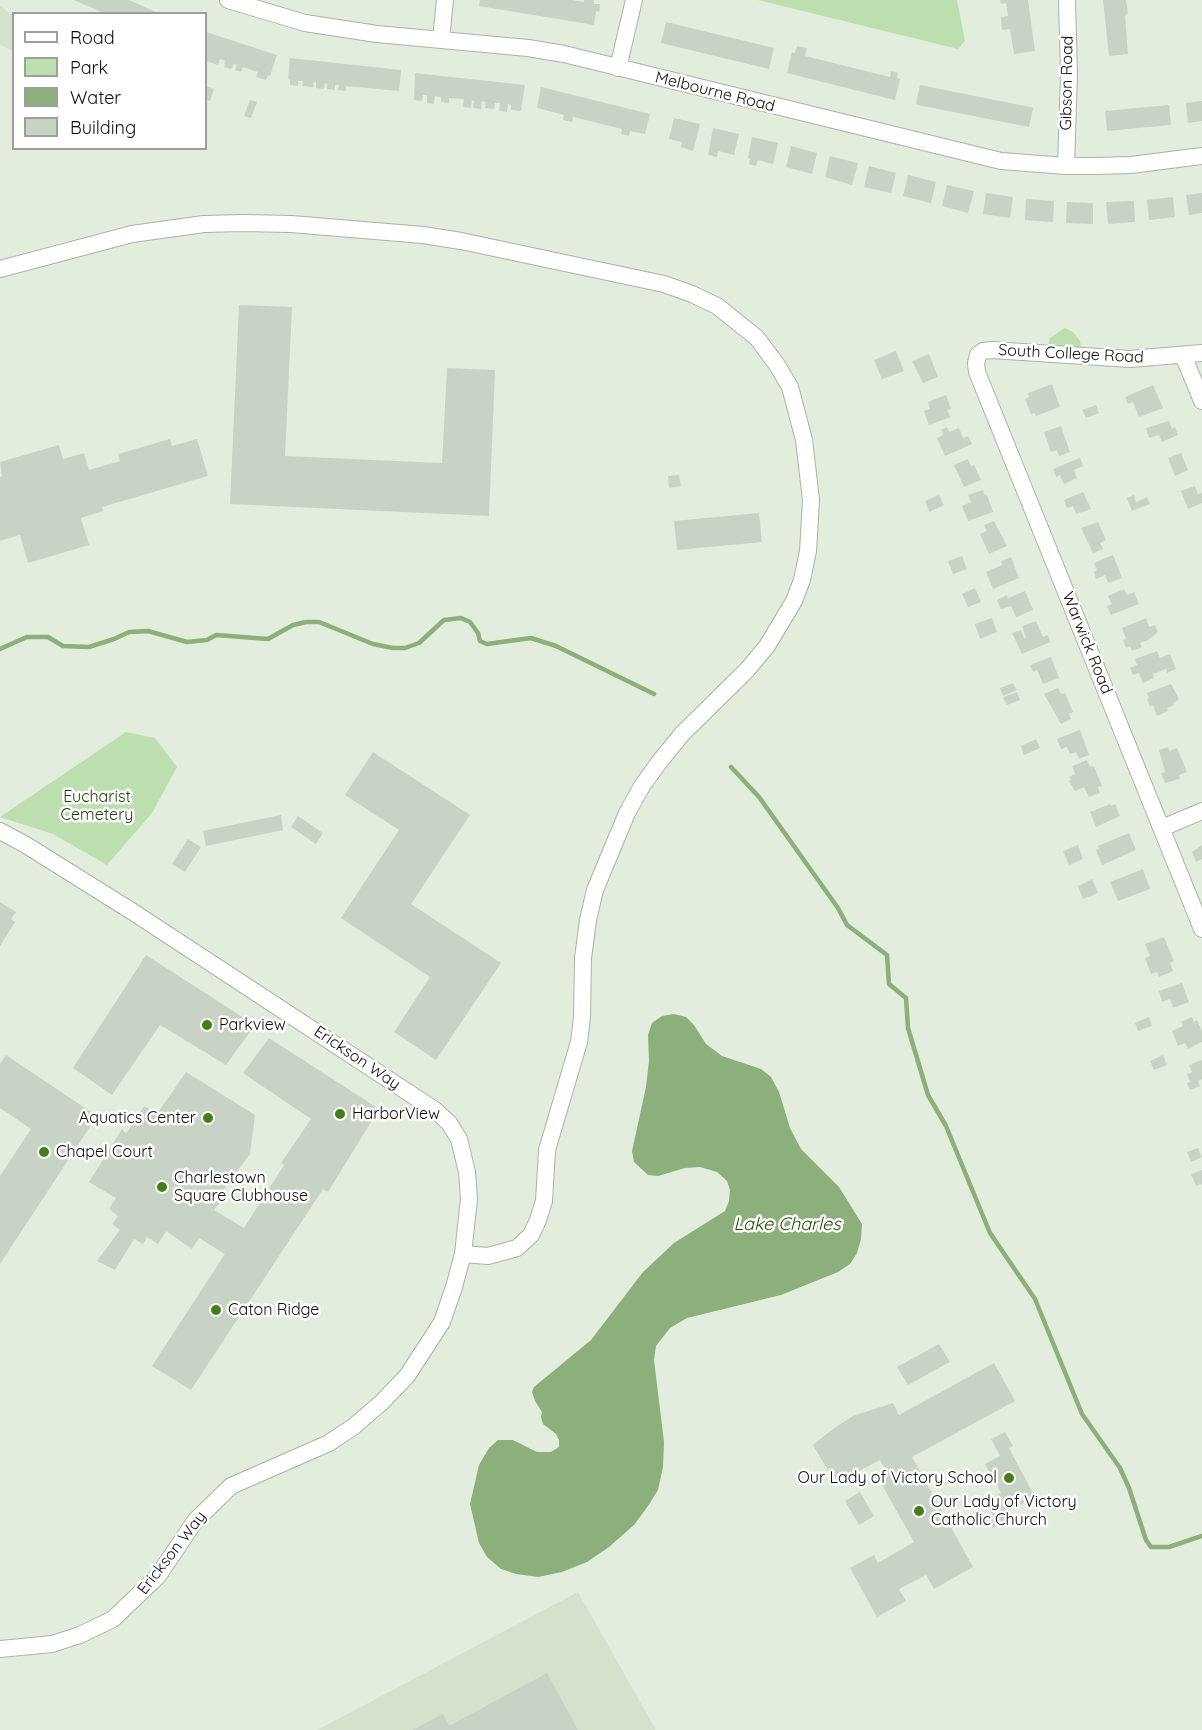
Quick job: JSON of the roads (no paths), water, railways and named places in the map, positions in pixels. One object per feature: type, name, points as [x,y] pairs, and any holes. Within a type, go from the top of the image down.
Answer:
[{"type":"street","name":"Melbourne Road","points":[[228,0],[305,23],[377,34],[441,39],[564,54],[1001,161],[1065,166],[1131,165],[1202,156]]},
{"type":"street","points":[[441,39],[445,0]]},
{"type":"street","points":[[618,68],[634,0]]},
{"type":"street","name":"Gibson Road","points":[[1065,166],[1069,74],[1067,0]]},
{"type":"street","points":[[0,269],[132,234],[204,224],[291,224],[423,235],[664,284],[692,294],[717,306],[757,338],[790,387],[804,440],[811,501],[808,551],[802,580],[794,602],[772,639],[747,670],[682,734],[660,761],[642,786],[627,813],[595,890],[588,921],[583,958],[582,1017],[579,1042],[547,1150],[544,1201],[538,1220],[531,1235],[517,1248],[489,1256],[463,1254]]},
{"type":"street","name":"South College Road","points":[[978,355],[983,351],[992,350],[1121,359],[1202,353]]},
{"type":"street","name":"Warwick Road","points":[[978,355],[977,372],[1202,929]]},
{"type":"street","points":[[1183,355],[1202,401]]},
{"type":"street","points":[[1162,828],[1202,811]]},
{"type":"street","name":"Erickson Way","points":[[0,831],[133,912],[435,1110],[449,1123],[459,1139],[464,1154],[469,1200],[463,1254],[442,1322],[407,1376],[381,1403],[353,1427],[329,1443],[231,1486],[195,1521],[158,1576],[113,1619],[80,1635],[52,1644],[0,1649]]},
{"type":"water","name":"Lake Charles","points":[[674,1014],[686,1017],[706,1044],[722,1056],[761,1069],[771,1077],[779,1092],[790,1128],[801,1149],[839,1187],[862,1224],[861,1239],[857,1253],[850,1264],[838,1272],[781,1295],[687,1318],[670,1328],[656,1346],[654,1360],[664,1442],[663,1467],[658,1490],[648,1506],[634,1525],[609,1547],[587,1562],[562,1572],[538,1577],[516,1574],[501,1569],[487,1557],[479,1543],[470,1504],[479,1465],[489,1448],[498,1440],[513,1440],[537,1452],[551,1452],[559,1447],[556,1434],[543,1424],[542,1412],[532,1392],[534,1387],[591,1340],[643,1272],[674,1243],[725,1211],[729,1201],[730,1190],[727,1181],[717,1172],[700,1167],[685,1168],[658,1176],[648,1175],[634,1162],[632,1151],[646,1087],[649,1061],[648,1035],[652,1023],[662,1016]]},
{"type":"waterway","points":[[0,649],[27,637],[48,637],[63,646],[89,647],[129,632],[148,631],[187,642],[207,640],[216,635],[268,639],[293,625],[306,622],[319,622],[373,644],[405,648],[419,643],[444,620],[461,618],[470,622],[478,633],[480,641],[487,644],[531,638],[556,646],[654,694]]},
{"type":"waterway","points":[[731,767],[759,797],[838,908],[847,925],[887,955],[889,984],[906,998],[908,1028],[928,1095],[946,1126],[990,1233],[1035,1299],[1082,1414],[1120,1468],[1146,1540],[1151,1547],[1169,1547],[1202,1536]]},
{"type":"place","name":"Parkview","points":[[207,1025]]},
{"type":"place","name":"HarborView","points":[[340,1114]]},
{"type":"place","name":"Aquatics Center","points":[[208,1118]]},
{"type":"place","name":"Chapel Court","points":[[44,1152]]},
{"type":"place","name":"Charlestown Square Clubhouse","points":[[162,1187]]},
{"type":"place","name":"Caton Ridge","points":[[216,1310]]},
{"type":"place","name":"Our Lady of Victory School","points":[[1009,1478]]},
{"type":"place","name":"Our Lady of Victory Catholic Church","points":[[919,1511]]},
{"type":"park label","name":"Eucharist Cemetery","points":[[97,806]]}]
